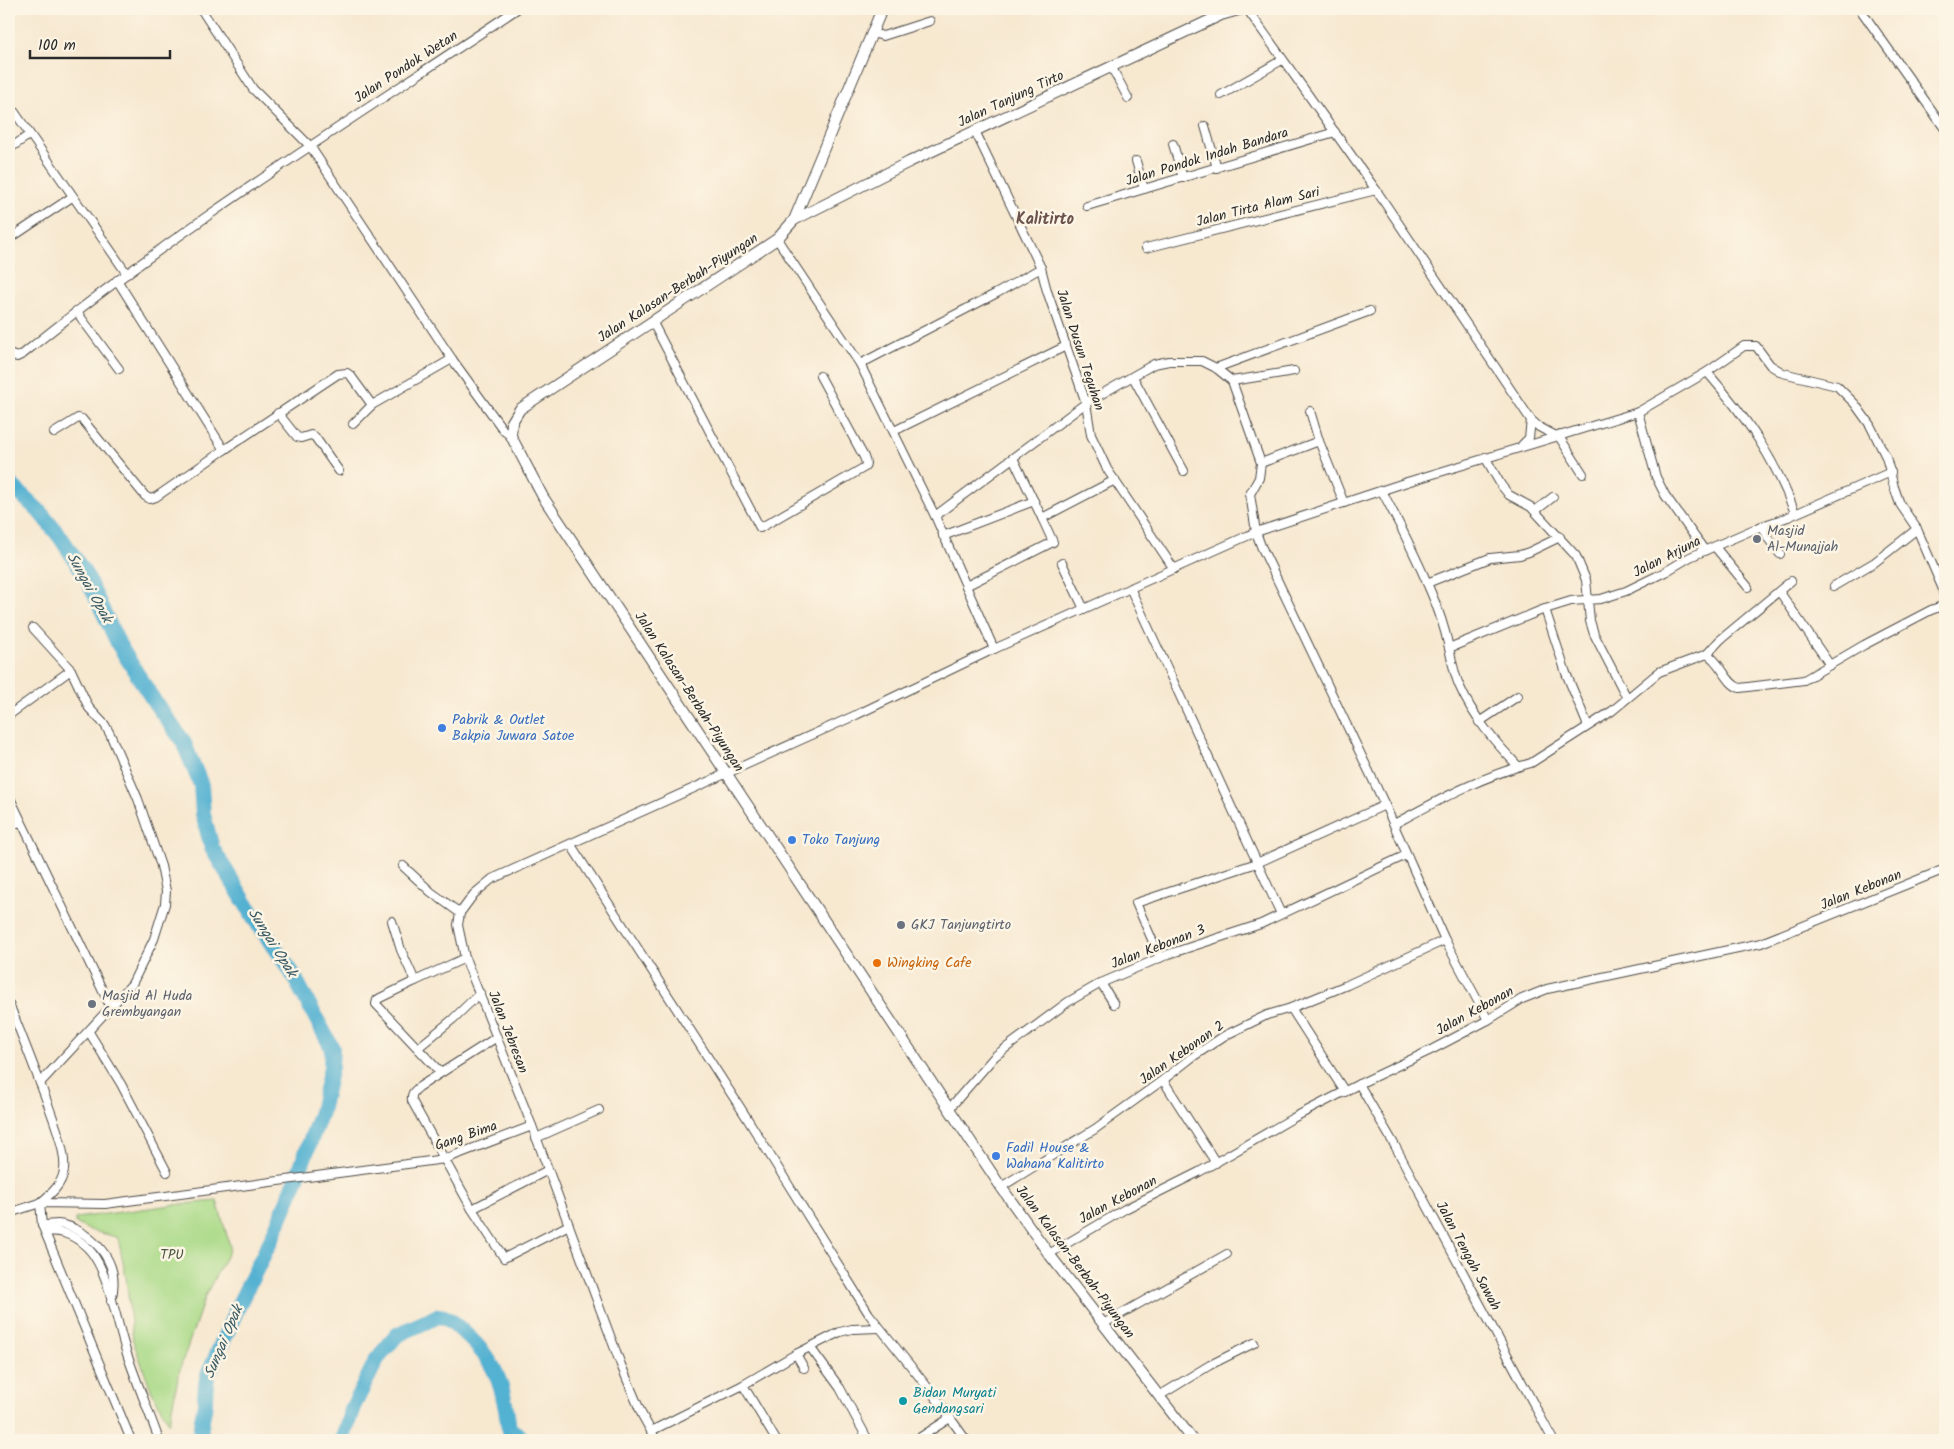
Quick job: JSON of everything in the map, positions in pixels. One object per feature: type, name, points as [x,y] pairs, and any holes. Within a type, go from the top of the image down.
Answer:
[{"type":"street","points":[[201,9],[253,89],[310,146],[452,359],[504,431],[511,436]]},
{"type":"street","name":"Jalan Pondok Wetan","points":[[9,354],[18,357],[23,354],[117,280],[310,146],[517,9]]},
{"type":"street","name":"Jalan Kalasan-Berbah-Piyungan","points":[[882,9],[794,220],[777,239],[520,409],[512,422],[511,436],[543,497],[1001,1187],[1049,1254],[1193,1440]]},
{"type":"street","name":"Jalan Tanjung Tirto","points":[[794,220],[976,131],[1112,68],[1220,12],[1242,9]]},
{"type":"street","points":[[1246,9],[1376,190],[1531,420],[1540,427],[1557,435],[1583,474]]},
{"type":"street","points":[[1860,9],[1945,129]]},
{"type":"street","points":[[872,33],[883,36],[930,21]]},
{"type":"street","points":[[1221,95],[1282,60]]},
{"type":"street","points":[[1112,68],[1128,98]]},
{"type":"street","points":[[9,104],[126,274]]},
{"type":"street","points":[[1205,126],[1217,168]]},
{"type":"street","name":"Jalan Dusun Teguhan","points":[[976,131],[1041,268],[1047,291],[1086,403],[1091,435],[1115,480],[1174,569]]},
{"type":"street","name":"Jalan Pondok Indah Bandara","points":[[1087,206],[1334,132]]},
{"type":"street","points":[[9,148],[29,135]]},
{"type":"street","points":[[1173,144],[1184,178]]},
{"type":"street","points":[[1136,161],[1144,190]]},
{"type":"street","name":"Jalan Tirta Alam Sari","points":[[1146,248],[1376,190]]},
{"type":"street","points":[[805,194],[818,207]]},
{"type":"street","points":[[9,239],[72,197]]},
{"type":"street","points":[[777,239],[860,364],[935,516],[994,649]]},
{"type":"street","points":[[860,364],[1041,268]]},
{"type":"street","points":[[117,280],[224,450]]},
{"type":"street","points":[[76,311],[119,369]]},
{"type":"street","points":[[1216,368],[1370,311]]},
{"type":"street","points":[[652,321],[760,528],[865,467],[864,457],[820,376]]},
{"type":"street","points":[[403,866],[431,892],[460,913],[474,894],[492,879],[727,774],[994,649],[1256,532],[1485,457],[1638,412],[1707,372],[1744,346],[1753,344],[1770,365],[1783,373],[1837,386],[1855,404],[1870,425],[1886,457],[1900,504],[1917,529],[1942,587],[1945,600]]},
{"type":"street","points":[[894,431],[1066,346]]},
{"type":"street","points":[[353,424],[372,405],[452,359]]},
{"type":"street","points":[[935,516],[1086,403],[1154,364],[1169,361],[1202,362],[1216,368],[1232,381],[1261,463],[1259,478],[1250,494],[1256,532],[1269,565],[1293,610],[1394,824],[1445,940],[1488,1020]]},
{"type":"street","points":[[1232,381],[1294,371]]},
{"type":"street","points":[[1707,372],[1759,438],[1785,488],[1795,514]]},
{"type":"street","points":[[54,433],[78,418],[82,419],[150,499],[156,497],[341,373],[347,373],[351,376],[372,405]]},
{"type":"street","points":[[1133,377],[1184,471]]},
{"type":"street","points":[[1310,411],[1319,441],[1344,503]]},
{"type":"street","points":[[1638,412],[1656,477],[1665,495],[1705,551]]},
{"type":"street","points":[[278,414],[296,437],[301,438],[311,435],[314,437],[339,471]]},
{"type":"street","points":[[1520,447],[1529,438],[1531,420]]},
{"type":"street","points":[[1261,463],[1319,441]]},
{"type":"street","points":[[1485,457],[1508,494],[1523,501],[1535,511],[1576,556],[1583,568],[1586,580],[1594,634],[1627,698]]},
{"type":"street","points":[[966,586],[1053,542],[1012,458]]},
{"type":"street","name":"Jalan Arjuna","points":[[1449,648],[1545,609],[1571,602],[1601,599],[1626,591],[1665,572],[1690,557],[1891,472]]},
{"type":"street","points":[[1042,518],[1115,480]]},
{"type":"street","points":[[1382,491],[1401,526],[1427,583],[1449,648],[1459,685],[1480,722],[1517,766]]},
{"type":"street","points":[[1535,511],[1553,497]]},
{"type":"street","points":[[943,536],[1034,500]]},
{"type":"street","points":[[1763,526],[1768,538],[1780,554]]},
{"type":"street","points":[[1834,586],[1875,562],[1917,529]]},
{"type":"street","points":[[1427,583],[1490,558],[1520,556],[1560,537]]},
{"type":"street","points":[[1715,547],[1748,587]]},
{"type":"street","points":[[1062,563],[1084,609]]},
{"type":"street","points":[[1394,824],[1474,784],[1517,766],[1530,763],[1612,711],[1659,672],[1707,654],[1720,640],[1791,581]]},
{"type":"street","points":[[1130,588],[1281,914]]},
{"type":"street","points":[[1779,591],[1830,665]]},
{"type":"street","points":[[1707,654],[1716,661],[1734,687],[1740,688],[1804,680],[1864,644],[1931,610],[1945,605]]},
{"type":"street","points":[[1545,609],[1566,673],[1588,726]]},
{"type":"street","points":[[33,628],[68,672],[89,708],[100,718],[110,734],[138,799],[161,866],[166,891],[165,904],[154,939],[132,984],[40,1083]]},
{"type":"street","points":[[9,715],[68,672]]},
{"type":"street","points":[[1480,722],[1518,696]]},
{"type":"street","points":[[9,796],[111,1008]]},
{"type":"street","points":[[1160,958],[1136,903],[1257,863],[1385,805]]},
{"type":"street","points":[[9,827],[21,821]]},
{"type":"street","points":[[571,844],[879,1328],[927,1386],[966,1440]]},
{"type":"street","name":"Jalan Kebonan 3","points":[[949,1109],[995,1056],[1068,1002],[1101,983],[1160,958],[1244,930],[1406,855]]},
{"type":"street","name":"Jalan Kebonan","points":[[1049,1254],[1125,1209],[1216,1163],[1293,1118],[1431,1050],[1488,1020],[1522,999],[1547,989],[1761,943],[1945,868]]},
{"type":"street","name":"Jalan Jebresan","points":[[460,913],[458,925],[465,958],[532,1126],[621,1365],[650,1431],[656,1440]]},
{"type":"street","points":[[392,920],[401,950],[415,981]]},
{"type":"street","name":"Jalan Kebonan 2","points":[[1001,1187],[1095,1129],[1224,1036],[1266,1015],[1291,1008],[1346,985],[1445,940]]},
{"type":"street","points":[[440,1072],[419,1047],[380,1010],[376,1003],[380,998],[465,958]]},
{"type":"street","points":[[1101,983],[1114,1004]]},
{"type":"street","points":[[419,1047],[453,1019],[480,993]]},
{"type":"street","points":[[9,1004],[57,1130],[64,1169],[61,1182],[40,1203],[9,1213]]},
{"type":"street","points":[[1291,1008],[1345,1092]]},
{"type":"street","points":[[89,1032],[121,1084],[167,1172]]},
{"type":"street","points":[[497,1037],[419,1087],[411,1096],[412,1101],[472,1209],[504,1258],[569,1226]]},
{"type":"street","points":[[1163,1080],[1216,1163]]},
{"type":"street","name":"Jalan Tengah Sawah","points":[[1359,1084],[1394,1144],[1553,1440]]},
{"type":"street","points":[[536,1138],[599,1110]]},
{"type":"street","name":"Gang Bima","points":[[40,1203],[105,1204],[444,1159],[532,1126]]},
{"type":"street","points":[[472,1209],[548,1170]]},
{"type":"street","points":[[40,1203],[44,1229],[131,1440]]},
{"type":"street","points":[[44,1229],[60,1224],[70,1226],[97,1243],[106,1254],[113,1271],[114,1290],[112,1300],[127,1354],[159,1440]]},
{"type":"street","points":[[1103,1324],[1227,1254]]},
{"type":"street","points":[[650,1431],[743,1385],[796,1354],[840,1332],[852,1329],[879,1328]]},
{"type":"street","points":[[1159,1396],[1210,1365],[1254,1342]]},
{"type":"street","points":[[810,1347],[840,1388],[868,1440]]},
{"type":"street","points":[[796,1354],[804,1368]]},
{"type":"street","points":[[743,1385],[776,1440]]},
{"type":"street","points":[[916,1440],[950,1418]]},
{"type":"green space","name":"TPU","points":[[217,1201],[230,1246],[229,1251],[205,1296],[180,1369],[169,1423],[152,1392],[133,1341],[126,1277],[118,1238],[81,1226],[76,1223],[76,1218]]},
{"type":"waterway","name":"Sungai Opak","points":[[9,483],[39,511],[61,538],[86,576],[119,645],[154,701],[183,741],[201,785],[203,814],[212,848],[260,927],[291,971],[332,1048],[331,1067],[321,1112],[295,1183],[271,1240],[240,1302],[208,1375],[201,1440]]},
{"type":"waterway","name":"Sungai Opak","points":[[342,1440],[353,1407],[377,1359],[397,1335],[438,1316],[451,1321],[486,1356],[499,1380],[509,1429],[519,1435],[522,1440]]},
{"type":"place","name":"Masjid Al-Munajjah","points":[[1757,539]]},
{"type":"place","name":"Pabrik & Outlet Bakpia Juwara Satoe","points":[[442,728]]},
{"type":"place","name":"Toko Tanjung","points":[[792,840]]},
{"type":"place","name":"GKJ Tanjungtirto","points":[[901,925]]},
{"type":"place","name":"Wingking Cafe","points":[[877,963]]},
{"type":"place","name":"Masjid Al Huda Grembyangan","points":[[92,1004]]},
{"type":"place","name":"Fadil House & Wahana Kalitirto","points":[[996,1156]]},
{"type":"place","name":"Bidan Muryati Gendangsari","points":[[903,1401]]},
{"type":"district","name":"Kalitirto","points":[[1045,219]]}]
